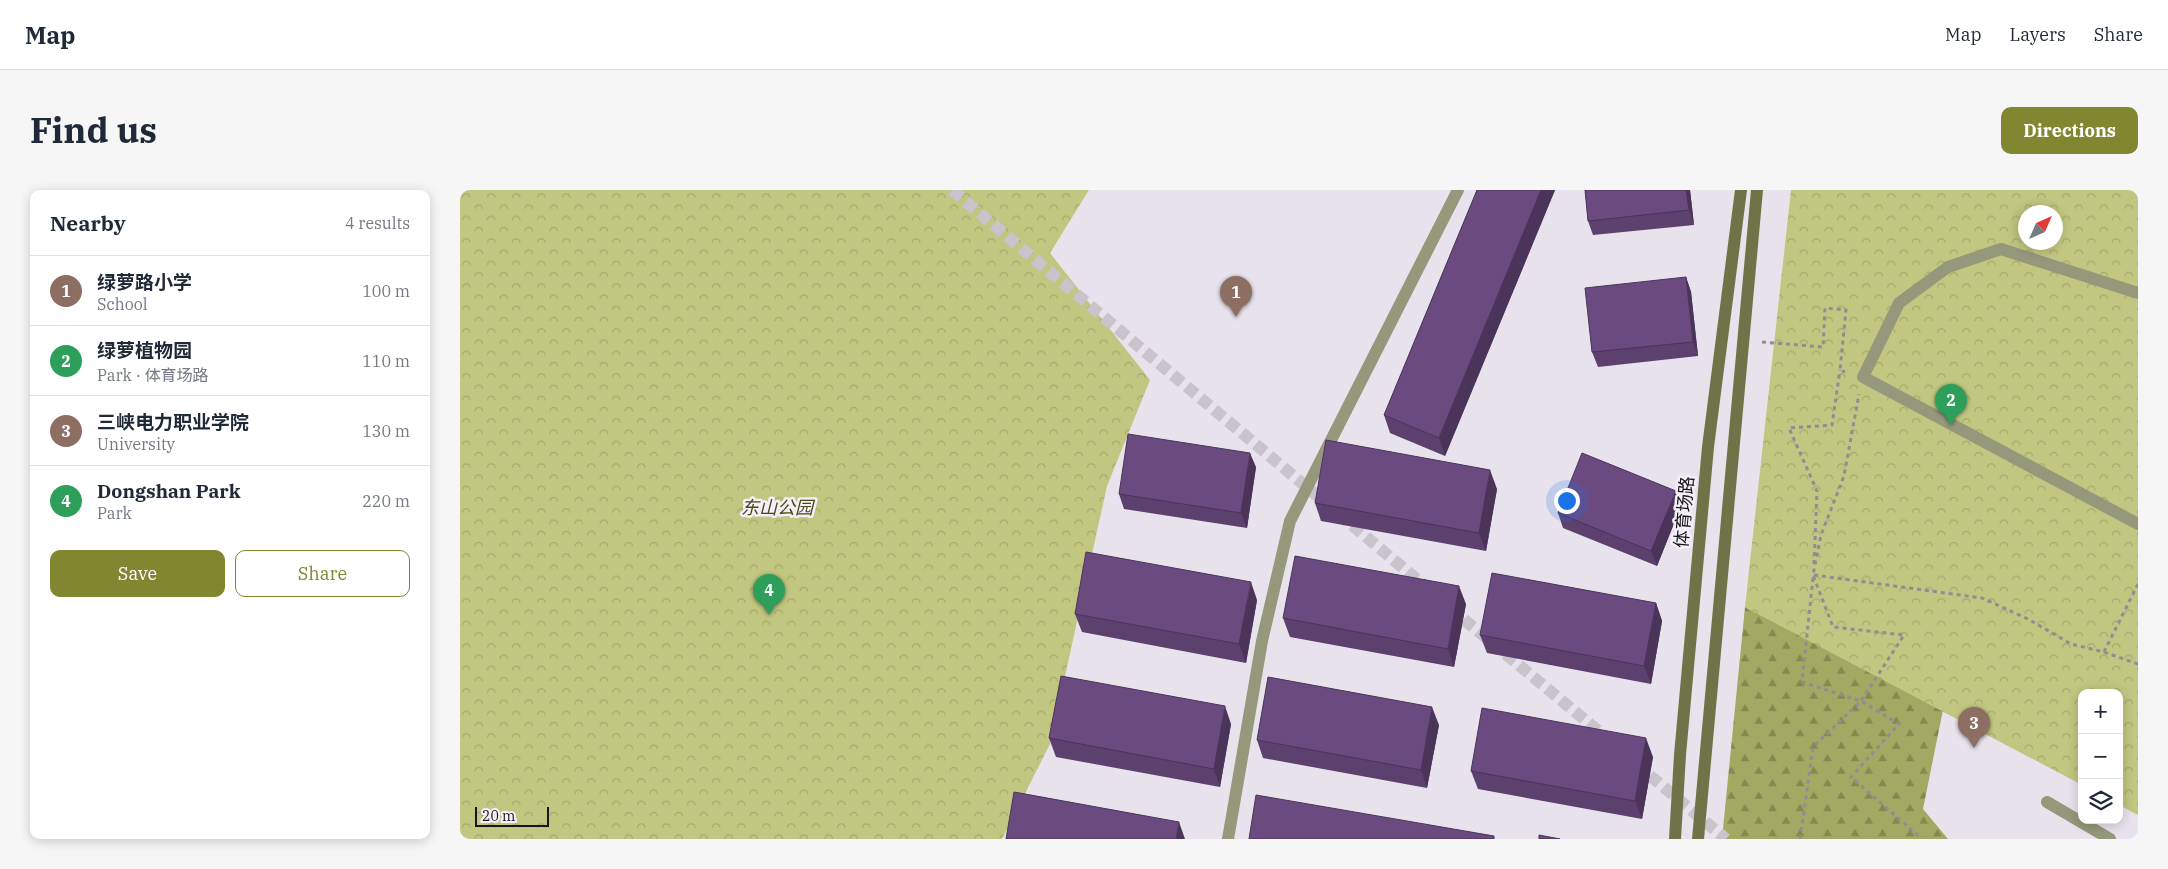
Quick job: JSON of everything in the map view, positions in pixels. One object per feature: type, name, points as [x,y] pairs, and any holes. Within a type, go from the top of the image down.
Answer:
[{"type":"main road","name":"体育场路","points":[[1675,839],[1680,755],[1708,447],[1741,190]]},
{"type":"main road","points":[[1698,839],[1757,190]]},
{"type":"street","points":[[1228,839],[1262,641],[1290,521],[1458,190]]},
{"type":"street","points":[[2138,293],[2001,249],[1948,267],[1899,303],[1863,377],[2138,524]]},
{"type":"street","points":[[2047,802],[2110,839]]},
{"type":"path","points":[[1744,341],[1823,347],[1825,308],[1846,310],[1832,425],[1790,428],[1817,491],[1813,575],[1802,682],[1861,701],[1899,724],[1851,777],[1922,839]]},
{"type":"path","points":[[1800,839],[1813,747],[1861,701],[1904,635],[1833,627],[1813,575],[1821,535],[1844,476],[1863,377],[1840,370]]},
{"type":"path","points":[[1813,575],[1982,598],[2028,619],[2071,644],[2104,652],[2138,664]]},
{"type":"path","points":[[2104,652],[2138,584]]},
{"type":"green space","name":"东山公园","points":[[460,190],[1089,190],[1050,253],[1150,380],[1107,486],[1050,744],[1002,839],[460,839]]},
{"type":"green space","points":[[1791,190],[2138,190],[2138,815],[2123,807],[2123,689],[2078,689],[2078,783],[1745,607]]},
{"type":"green space","points":[[1745,607],[1943,710],[1923,809],[1948,839],[1722,839]]},
{"type":"building","points":[[1477,190],[1541,190],[1439,438],[1384,415]]},
{"type":"building","points":[[1585,190],[1686,190],[1689,210],[1588,221]]},
{"type":"building","points":[[1686,277],[1693,342],[1592,352],[1585,288]]},
{"type":"building","points":[[1128,434],[1250,453],[1241,513],[1119,494]]},
{"type":"building","points":[[1326,440],[1490,470],[1479,533],[1315,503]]},
{"type":"building","points":[[1582,453],[1676,491],[1651,551],[1558,513]]},
{"type":"building","points":[[1086,552],[1251,582],[1239,644],[1075,614]]},
{"type":"building","points":[[1295,556],[1459,586],[1448,649],[1283,618]]},
{"type":"building","points":[[1492,573],[1656,603],[1644,666],[1480,635]]},
{"type":"building","points":[[1061,676],[1225,706],[1214,769],[1049,738]]},
{"type":"building","points":[[1268,677],[1432,707],[1421,770],[1257,740]]},
{"type":"building","points":[[1482,708],[1646,738],[1635,801],[1471,771]]},
{"type":"building","points":[[1014,792],[1179,822],[1176,839],[1006,839]]},
{"type":"building","points":[[1256,795],[1494,836],[1494,839],[1249,839]]},
{"type":"building","points":[[1539,835],[1560,839],[1539,839]]},
{"type":"tunnel","points":[[952,190],[1426,587]]},
{"type":"tunnel","points":[[1450,608],[1608,739]]},
{"type":"tunnel","points":[[1636,764],[1726,839]]},
{"type":"place","name":"绿萝路小学","points":[[1236,317]]},
{"type":"place","name":"绿萝植物园","points":[[1951,425]]},
{"type":"place","name":"Dongshan Park","points":[[769,615]]},
{"type":"place","name":"三峡电力职业学院","points":[[1974,748]]}]
